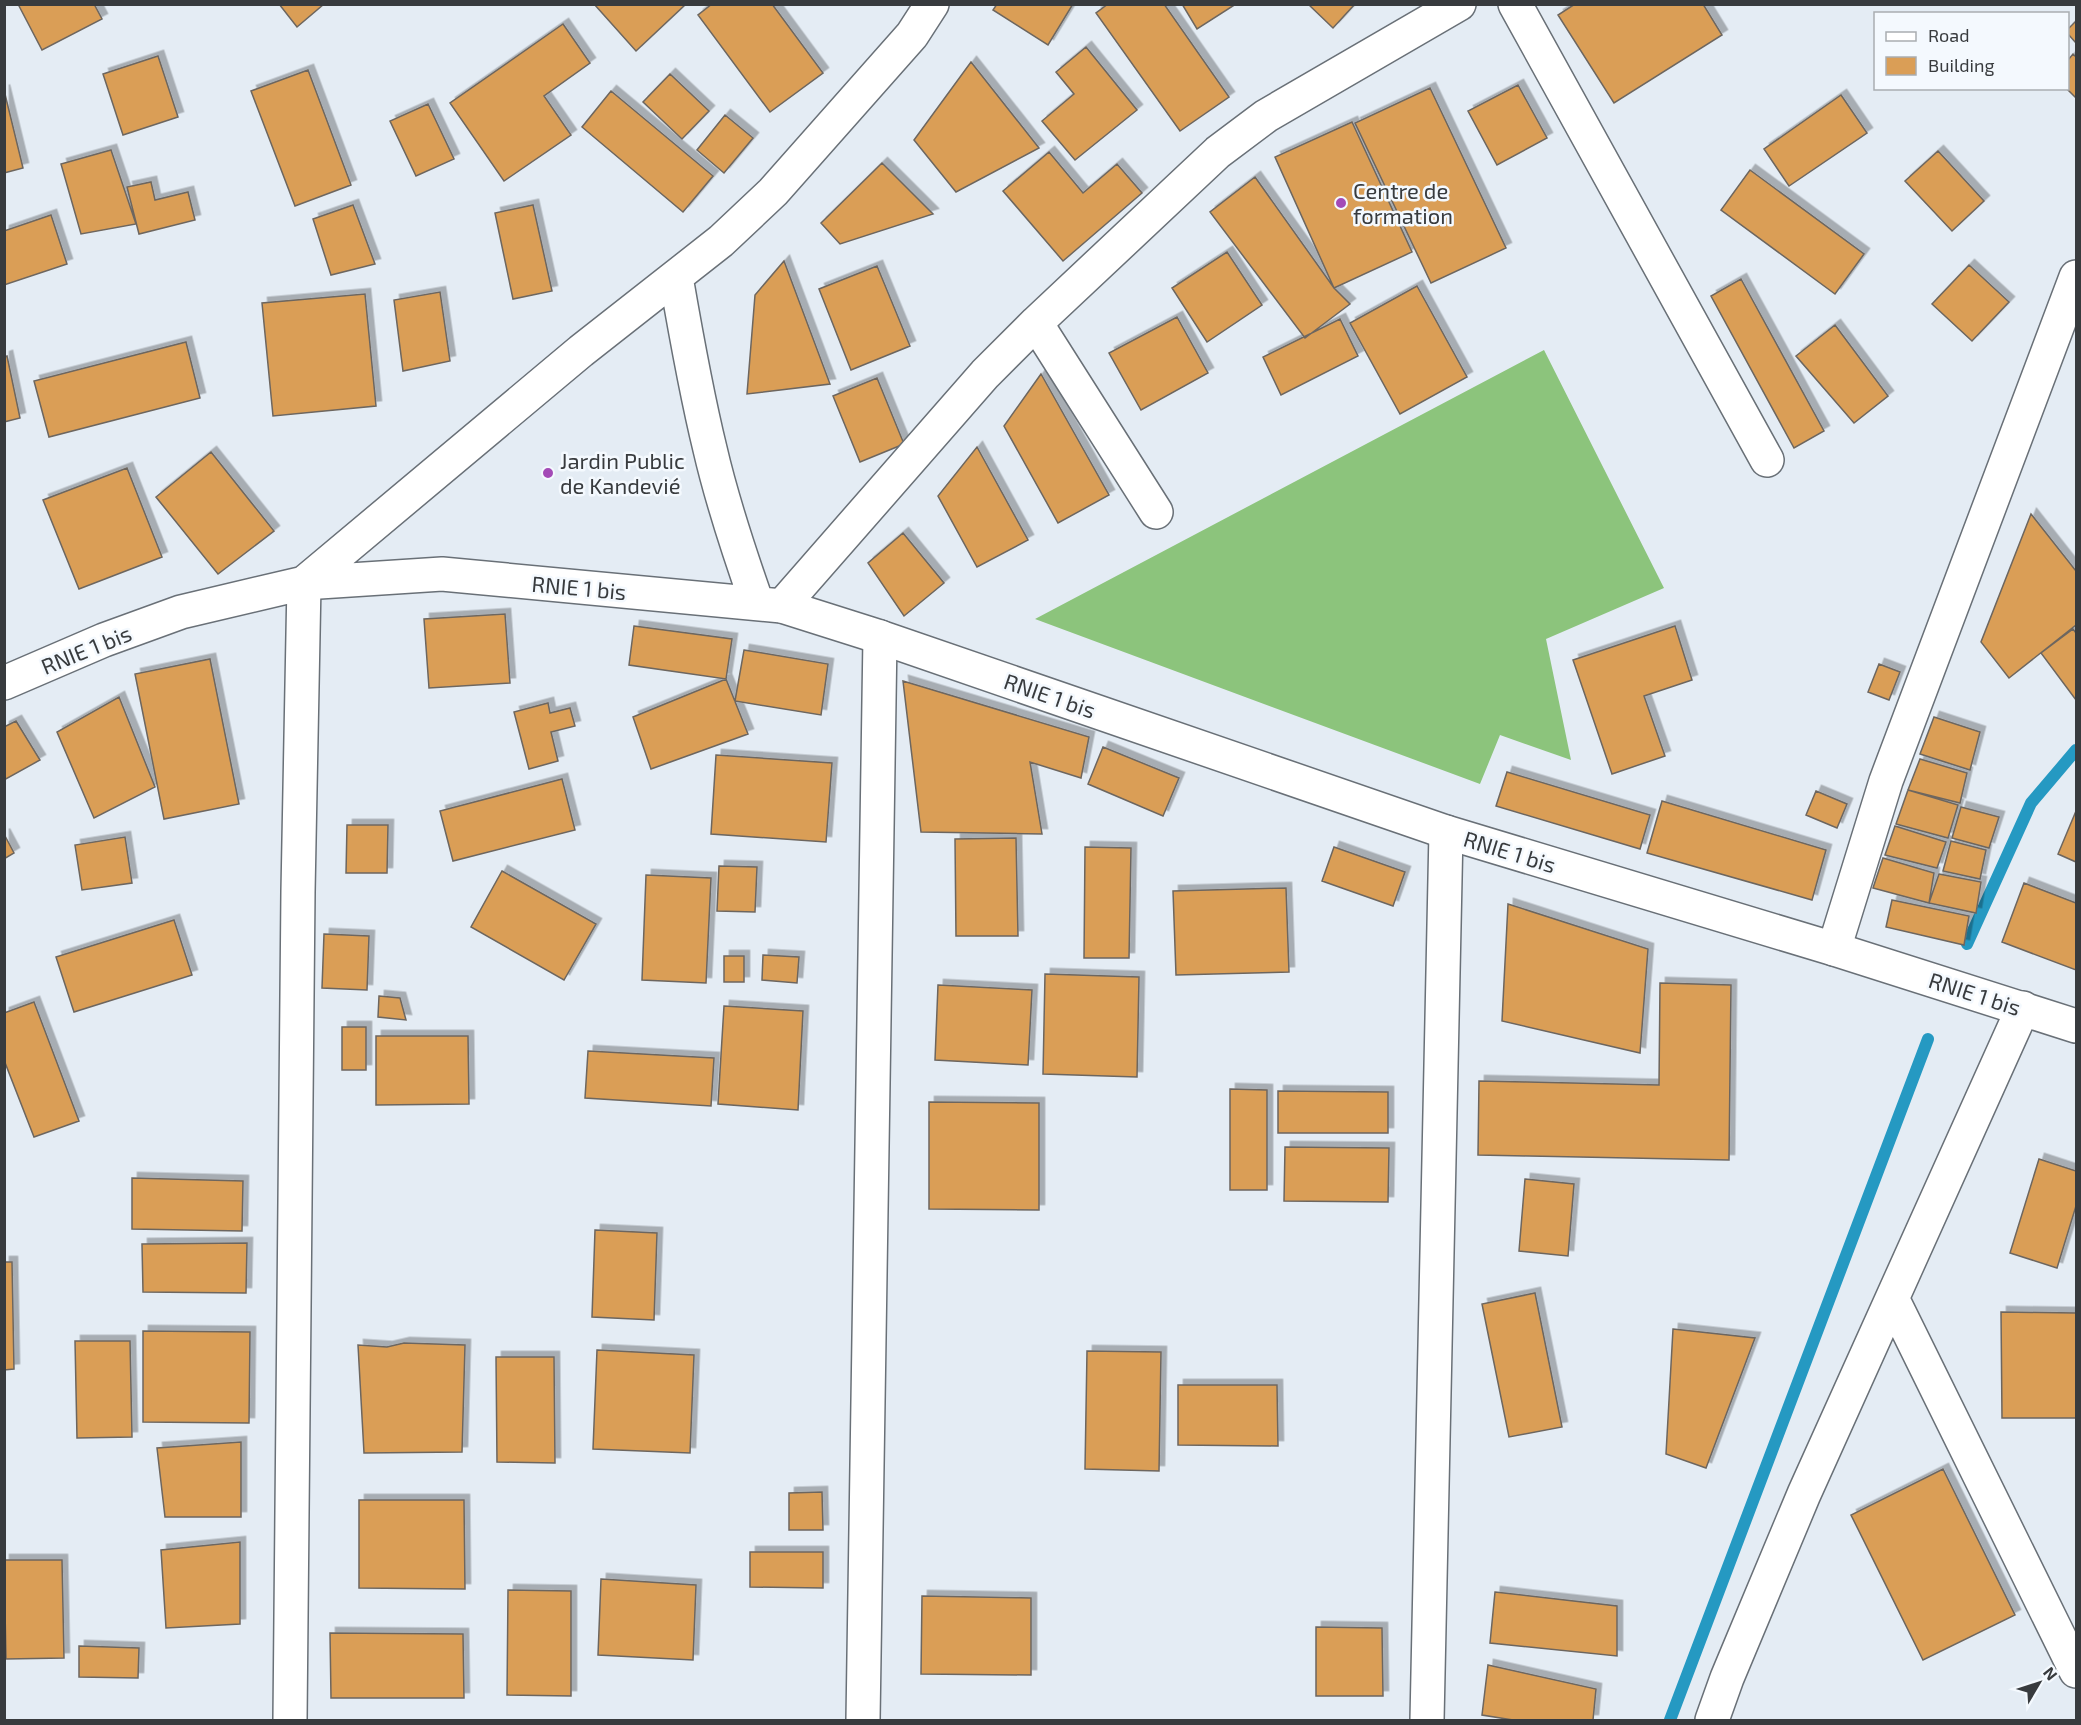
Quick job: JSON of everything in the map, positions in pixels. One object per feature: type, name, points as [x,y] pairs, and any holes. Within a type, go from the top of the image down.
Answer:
[{"type":"street","points":[[290,1720],[304,584],[581,351],[721,241],[773,192],[912,35],[932,4]]},
{"type":"street","points":[[676,277],[693,375],[710,450],[734,536],[770,605],[985,374],[1218,152],[1266,116],[1459,4]]},
{"type":"street","points":[[1515,4],[1767,460]]},
{"type":"street","points":[[1834,948],[1886,781],[2076,276]]},
{"type":"street","points":[[1036,323],[1156,512]]},
{"type":"street","name":"RNIE 1 bis","points":[[4,683],[104,640],[181,612],[304,584],[442,574],[770,605],[880,637],[1446,832],[1834,948],[2076,1026]]},
{"type":"street","points":[[863,1720],[880,637]]},
{"type":"street","points":[[1427,1720],[1446,832]]},
{"type":"street","points":[[1712,1720],[1727,1677],[1804,1494],[2023,1008]]},
{"type":"street","points":[[1893,1300],[2076,1671]]},
{"type":"green space","points":[[1544,350],[1664,588],[1546,639],[1571,760],[1500,735],[1480,784],[1035,619]]},
{"type":"building","points":[[18,4],[94,4],[102,19],[42,50]]},
{"type":"building","points":[[279,4],[324,4],[297,27]]},
{"type":"building","points":[[594,4],[686,4],[636,51]]},
{"type":"building","points":[[712,4],[772,4],[823,73],[770,112],[698,15]]},
{"type":"building","points":[[997,4],[1073,4],[1048,45],[993,10]]},
{"type":"building","points":[[1108,4],[1164,4],[1229,97],[1180,131],[1096,13]]},
{"type":"building","points":[[1182,4],[1236,4],[1197,29]]},
{"type":"building","points":[[1308,4],[1355,4],[1333,28]]},
{"type":"building","points":[[1575,4],[1703,4],[1722,35],[1614,103],[1558,15]]},
{"type":"building","points":[[2076,21],[2076,43],[2069,35],[2069,28]]},
{"type":"building","points":[[563,24],[590,63],[544,96],[571,135],[504,181],[450,103]]},
{"type":"building","points":[[1086,47],[1137,110],[1075,160],[1042,121],[1074,94],[1056,72]]},
{"type":"building","points":[[2073,54],[2076,57],[2076,98],[2068,90],[2069,59]]},
{"type":"building","points":[[158,56],[178,117],[123,135],[103,74]]},
{"type":"building","points":[[971,62],[1039,148],[956,192],[914,140]]},
{"type":"building","points":[[308,70],[351,185],[295,206],[251,91]]},
{"type":"building","points":[[670,74],[709,111],[682,139],[643,102]]},
{"type":"building","points":[[1518,85],[1547,138],[1497,165],[1468,111]]},
{"type":"building","points":[[1430,88],[1506,248],[1431,283],[1355,123]]},
{"type":"building","points":[[4,90],[23,168],[4,173]]},
{"type":"building","points":[[611,91],[713,176],[683,212],[582,127]]},
{"type":"building","points":[[1841,95],[1867,133],[1789,186],[1764,149]]},
{"type":"building","points":[[428,104],[454,159],[416,176],[390,121]]},
{"type":"building","points":[[725,115],[753,138],[724,173],[697,150]]},
{"type":"building","points":[[1352,122],[1412,252],[1334,288],[1275,157]]},
{"type":"building","points":[[111,150],[136,224],[81,234],[61,164]]},
{"type":"building","points":[[1938,151],[1984,201],[1952,231],[1905,181]]},
{"type":"building","points":[[1049,152],[1083,193],[1117,164],[1142,193],[1063,261],[1003,191]]},
{"type":"building","points":[[882,163],[933,214],[840,244],[821,223]]},
{"type":"building","points":[[1750,170],[1864,254],[1835,294],[1721,210]]},
{"type":"building","points":[[1255,177],[1334,288],[1350,304],[1305,338],[1210,212]]},
{"type":"building","points":[[151,182],[155,200],[188,192],[195,220],[139,234],[127,187]]},
{"type":"building","points":[[353,205],[375,264],[331,275],[313,219]]},
{"type":"building","points":[[533,205],[552,291],[513,299],[495,213]]},
{"type":"building","points":[[51,215],[67,264],[4,285],[4,231]]},
{"type":"building","points":[[1227,252],[1262,305],[1207,342],[1172,288]]},
{"type":"building","points":[[784,261],[830,384],[747,394],[755,295]]},
{"type":"building","points":[[1969,265],[2009,302],[1972,341],[1932,304]]},
{"type":"building","points":[[877,266],[910,346],[851,370],[819,289]]},
{"type":"building","points":[[1741,279],[1824,431],[1794,448],[1711,296]]},
{"type":"building","points":[[1417,286],[1467,377],[1400,414],[1350,323]]},
{"type":"building","points":[[440,292],[450,361],[403,371],[394,300]]},
{"type":"building","points":[[365,294],[376,406],[273,416],[262,303]]},
{"type":"building","points":[[1177,317],[1208,373],[1141,410],[1109,353]]},
{"type":"building","points":[[1340,319],[1358,356],[1281,395],[1263,357]]},
{"type":"building","points":[[1835,325],[1888,396],[1854,423],[1796,356]]},
{"type":"building","points":[[186,342],[200,398],[49,437],[34,381]]},
{"type":"building","points":[[7,356],[20,418],[4,422],[4,357]]},
{"type":"building","points":[[1041,374],[1109,495],[1058,523],[1004,426]]},
{"type":"building","points":[[877,378],[904,444],[860,462],[833,396]]},
{"type":"building","points":[[977,447],[1028,540],[977,567],[938,496]]},
{"type":"building","points":[[211,452],[274,531],[218,574],[156,497]]},
{"type":"building","points":[[127,468],[162,557],[79,589],[43,500]]},
{"type":"building","points":[[2031,514],[2076,571],[2076,625],[2009,678],[1981,642]]},
{"type":"building","points":[[903,533],[944,583],[904,616],[868,563]]},
{"type":"building","points":[[505,614],[510,683],[429,688],[424,619]]},
{"type":"building","points":[[634,626],[732,639],[726,679],[629,665]]},
{"type":"building","points":[[1675,626],[1692,680],[1644,696],[1665,756],[1612,774],[1573,660]]},
{"type":"building","points":[[2073,629],[2076,633],[2076,700],[2041,653]]},
{"type":"building","points":[[744,650],[828,664],[821,715],[735,701]]},
{"type":"building","points":[[210,659],[239,804],[164,819],[135,674]]},
{"type":"building","points":[[1879,664],[1900,672],[1889,700],[1868,692]]},
{"type":"building","points":[[726,679],[748,734],[651,769],[633,717]]},
{"type":"building","points":[[903,681],[1089,737],[1081,778],[1030,762],[1042,834],[921,832]]},
{"type":"building","points":[[119,697],[155,787],[94,818],[57,732]]},
{"type":"building","points":[[548,703],[550,713],[570,708],[575,726],[551,732],[558,761],[529,769],[514,712]]},
{"type":"building","points":[[1934,717],[1980,732],[1970,770],[1920,754]]},
{"type":"building","points":[[16,721],[40,760],[4,780],[4,727]]},
{"type":"building","points":[[1103,747],[1179,778],[1163,816],[1088,784]]},
{"type":"building","points":[[716,755],[832,763],[826,842],[711,834]]},
{"type":"building","points":[[1920,759],[1967,773],[1960,803],[1908,790]]},
{"type":"building","points":[[1507,772],[1650,815],[1640,849],[1496,806]]},
{"type":"building","points":[[562,779],[575,830],[453,861],[440,811]]},
{"type":"building","points":[[1908,790],[1958,805],[1948,838],[1896,824]]},
{"type":"building","points":[[1816,791],[1847,804],[1837,828],[1806,815]]},
{"type":"building","points":[[1662,801],[1826,850],[1812,900],[1647,853]]},
{"type":"building","points":[[1961,807],[1999,817],[1989,848],[1952,838]]},
{"type":"building","points":[[2076,811],[2076,862],[2058,854]]},
{"type":"building","points":[[347,825],[388,825],[387,873],[346,873]]},
{"type":"building","points":[[1895,826],[1946,842],[1937,868],[1885,855]]},
{"type":"building","points":[[4,834],[14,853],[4,859]]},
{"type":"building","points":[[125,837],[132,883],[82,890],[75,845]]},
{"type":"building","points":[[1016,838],[1018,936],[956,936],[955,839]]},
{"type":"building","points":[[1951,841],[1986,850],[1980,879],[1943,871]]},
{"type":"building","points":[[1085,847],[1131,848],[1129,958],[1084,958]]},
{"type":"building","points":[[1334,847],[1405,872],[1393,906],[1322,881]]},
{"type":"building","points":[[1883,858],[1934,873],[1929,903],[1873,888]]},
{"type":"building","points":[[719,866],[757,867],[755,912],[717,911]]},
{"type":"building","points":[[502,871],[596,924],[564,980],[471,927]]},
{"type":"building","points":[[1939,874],[1981,882],[1976,913],[1929,903]]},
{"type":"building","points":[[646,875],[711,878],[706,983],[642,980]]},
{"type":"building","points":[[2024,883],[2076,903],[2076,970],[2002,942]]},
{"type":"building","points":[[1286,888],[1289,972],[1176,975],[1173,891]]},
{"type":"building","points":[[1892,900],[1969,916],[1964,945],[1886,927]]},
{"type":"building","points":[[1508,904],[1648,949],[1640,1053],[1502,1021]]},
{"type":"building","points":[[174,920],[192,975],[74,1012],[56,957]]},
{"type":"building","points":[[324,934],[369,936],[367,990],[322,988]]},
{"type":"building","points":[[763,955],[799,957],[797,983],[762,980]]},
{"type":"building","points":[[724,956],[744,956],[744,982],[724,982]]},
{"type":"building","points":[[1045,974],[1139,977],[1137,1077],[1043,1074]]},
{"type":"building","points":[[1660,983],[1731,985],[1729,1160],[1478,1155],[1479,1081],[1659,1085]]},
{"type":"building","points":[[938,985],[1032,990],[1028,1065],[935,1060]]},
{"type":"building","points":[[379,996],[400,998],[406,1020],[378,1017]]},
{"type":"building","points":[[34,1002],[79,1121],[34,1137],[4,1060],[4,1013]]},
{"type":"building","points":[[724,1006],[803,1011],[798,1110],[718,1104]]},
{"type":"building","points":[[342,1027],[366,1027],[366,1070],[342,1070]]},
{"type":"building","points":[[376,1036],[468,1036],[469,1104],[376,1105]]},
{"type":"building","points":[[588,1051],[714,1058],[711,1106],[585,1098]]},
{"type":"building","points":[[1230,1089],[1267,1090],[1267,1190],[1230,1190]]},
{"type":"building","points":[[1278,1091],[1388,1092],[1388,1133],[1278,1133]]},
{"type":"building","points":[[929,1102],[1039,1103],[1039,1210],[929,1209]]},
{"type":"building","points":[[1285,1147],[1389,1148],[1388,1202],[1284,1201]]},
{"type":"building","points":[[2039,1159],[2076,1171],[2076,1206],[2057,1268],[2010,1253]]},
{"type":"building","points":[[132,1178],[243,1181],[242,1231],[132,1229]]},
{"type":"building","points":[[1525,1179],[1574,1184],[1568,1256],[1519,1251]]},
{"type":"building","points":[[595,1230],[657,1233],[654,1320],[592,1317]]},
{"type":"building","points":[[247,1243],[246,1293],[143,1292],[142,1244]]},
{"type":"building","points":[[4,1262],[12,1262],[14,1369],[4,1370]]},
{"type":"building","points":[[1535,1293],[1562,1427],[1509,1437],[1482,1304]]},
{"type":"building","points":[[2001,1312],[2076,1313],[2076,1418],[2002,1418]]},
{"type":"building","points":[[1673,1329],[1755,1338],[1706,1468],[1666,1454]]},
{"type":"building","points":[[143,1331],[250,1332],[249,1423],[143,1422]]},
{"type":"building","points":[[75,1341],[130,1341],[132,1437],[77,1438]]},
{"type":"building","points":[[404,1343],[465,1345],[462,1452],[364,1453],[358,1345],[387,1347]]},
{"type":"building","points":[[597,1350],[694,1355],[690,1453],[593,1449]]},
{"type":"building","points":[[1087,1351],[1161,1352],[1159,1471],[1085,1469]]},
{"type":"building","points":[[496,1357],[554,1357],[555,1463],[497,1462]]},
{"type":"building","points":[[1178,1385],[1277,1385],[1278,1446],[1178,1445]]},
{"type":"building","points":[[241,1442],[241,1517],[165,1517],[157,1448]]},
{"type":"building","points":[[1943,1469],[2015,1615],[1923,1660],[1851,1515]]},
{"type":"building","points":[[822,1492],[823,1530],[789,1530],[789,1493]]},
{"type":"building","points":[[359,1500],[464,1500],[465,1589],[359,1588]]},
{"type":"building","points":[[240,1542],[240,1624],[166,1628],[161,1550]]},
{"type":"building","points":[[750,1552],[823,1552],[823,1588],[750,1587]]},
{"type":"building","points":[[4,1560],[62,1560],[64,1658],[6,1659]]},
{"type":"building","points":[[601,1579],[696,1585],[693,1660],[598,1655]]},
{"type":"building","points":[[508,1590],[571,1591],[571,1696],[507,1695]]},
{"type":"building","points":[[1495,1592],[1617,1606],[1617,1656],[1490,1643]]},
{"type":"building","points":[[922,1596],[1031,1598],[1031,1675],[921,1674]]},
{"type":"building","points":[[1316,1627],[1382,1628],[1383,1696],[1316,1696]]},
{"type":"building","points":[[330,1633],[463,1634],[464,1698],[331,1698]]},
{"type":"building","points":[[79,1646],[139,1648],[138,1678],[79,1677]]},
{"type":"building","points":[[1488,1665],[1596,1689],[1593,1720],[1513,1720],[1482,1715]]},
{"type":"waterway","points":[[1967,944],[2031,803],[2076,750]]},
{"type":"waterway","points":[[1670,1720],[1928,1039]]},
{"type":"place","name":"Centre de formation","points":[[1341,203]]},
{"type":"place","name":"Jardin Public de Kandevié","points":[[548,473]]}]
